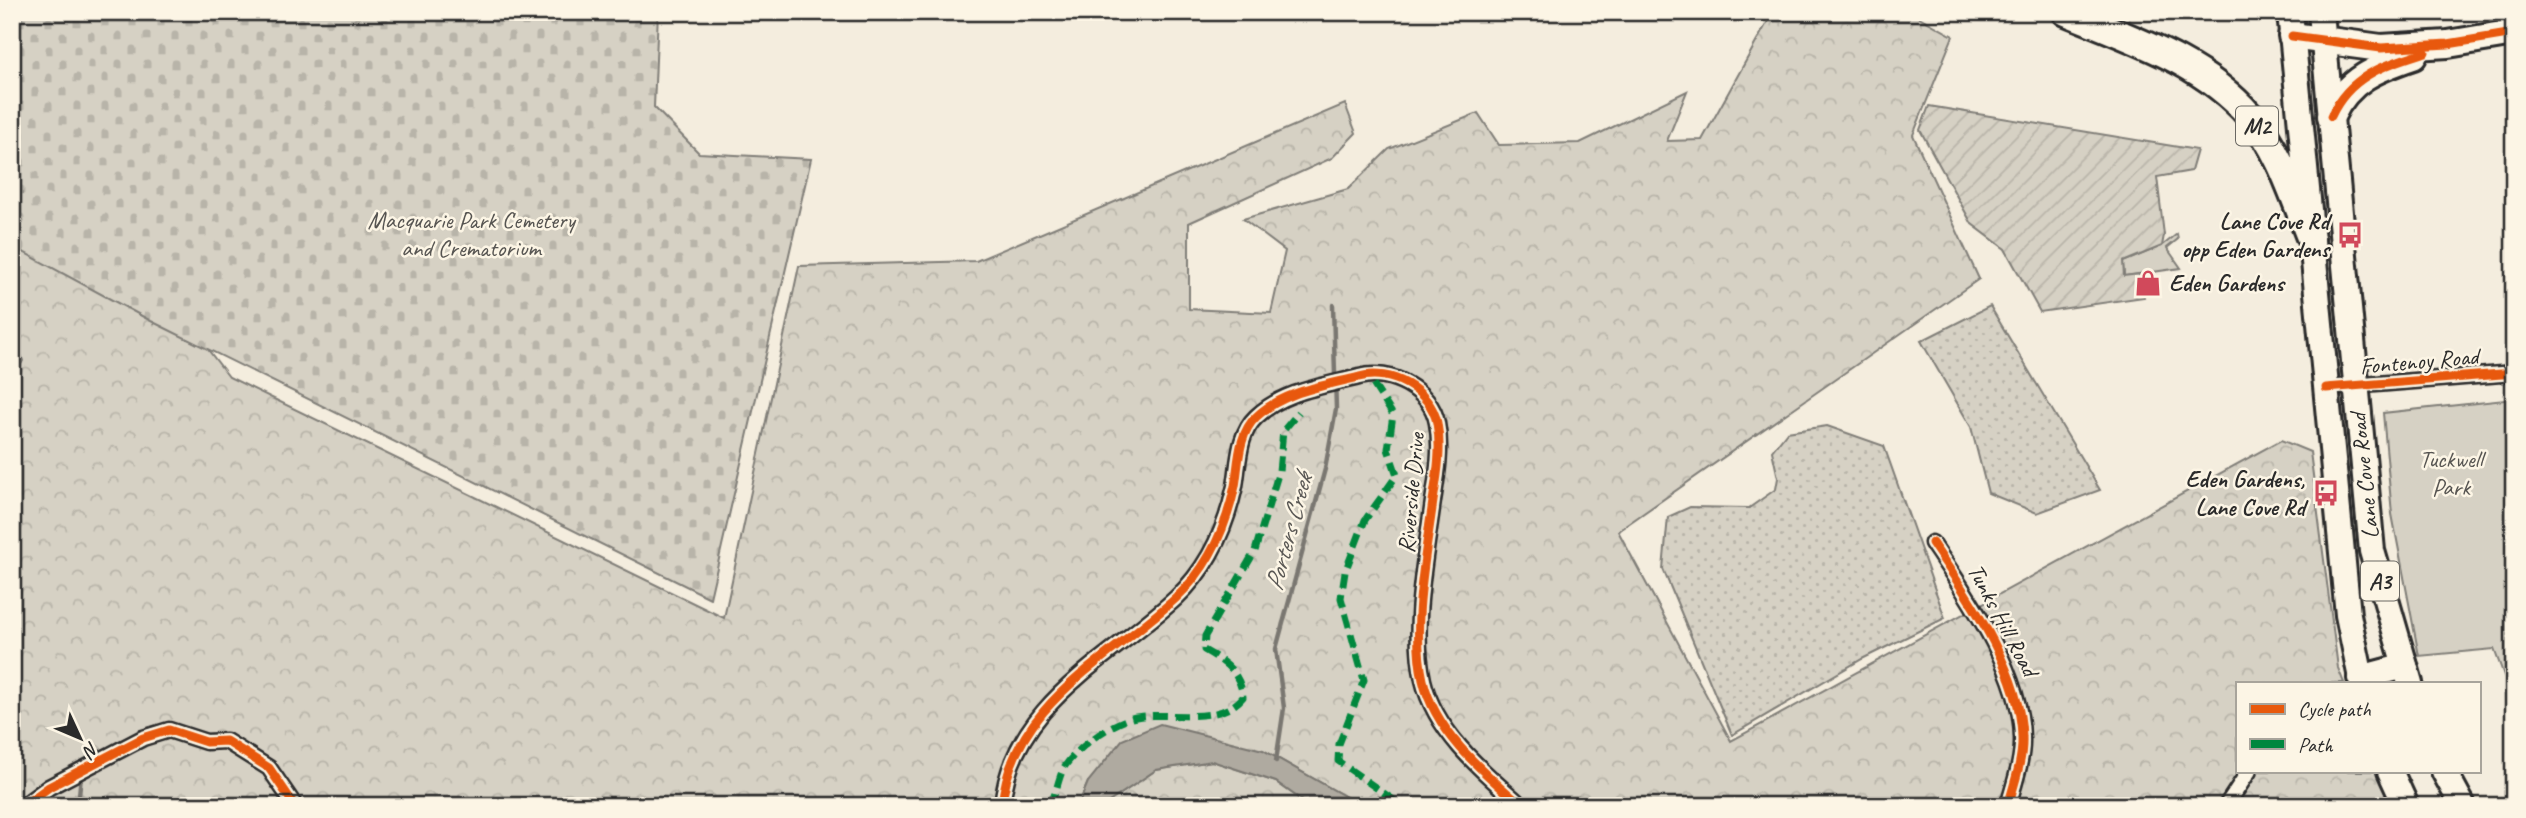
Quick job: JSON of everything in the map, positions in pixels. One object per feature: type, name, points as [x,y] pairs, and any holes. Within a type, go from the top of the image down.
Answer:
[{"type":"highway","name":"M2","points":[[2066,12],[2190,65],[2224,90],[2251,117],[2270,145],[2311,240]]},
{"type":"highway","name":"Lane Cove Road","points":[[2291,22],[2356,681]]},
{"type":"highway","name":"A3","points":[[2291,22],[2323,23],[2369,48],[2448,44],[2514,33]]},
{"type":"highway","name":"Lane Cove Road","points":[[2323,23],[2372,551],[2407,675]]},
{"type":"highway","name":"A3","points":[[2331,116],[2342,95],[2362,76],[2448,44]]},
{"type":"highway","points":[[2356,681],[2407,675]]},
{"type":"highway","points":[[2390,772],[2406,806]]},
{"type":"highway","points":[[2445,772],[2463,806]]},
{"type":"street","name":"Fontenoy Road","points":[[2326,388],[2514,373]]},
{"type":"street","name":"Riverside Drive","points":[[1002,806],[1009,765],[1044,708],[1070,683],[1153,620],[1189,585],[1208,560],[1225,521],[1244,435],[1251,422],[1277,403],[1329,384],[1370,374],[1397,380],[1418,391],[1432,409],[1437,423],[1439,461],[1423,574],[1419,657],[1423,680],[1431,702],[1457,744],[1522,806]]},
{"type":"street","name":"Tunks Hill Road","points":[[1932,543],[2010,674],[2019,698],[2023,739],[2008,806]]},
{"type":"street","points":[[23,806],[72,775],[143,738],[169,730],[206,742],[226,740],[269,768],[295,806]]},
{"type":"street","points":[[2226,806],[2248,772]]},
{"type":"green space","name":"Macquarie Park Cemetery and Crematorium","points":[[12,12],[658,12],[654,107],[699,153],[811,159],[710,598],[151,321],[12,246]]},
{"type":"green space","points":[[1773,12],[1910,12],[1953,36],[1913,135],[1979,279],[1618,531],[1731,741],[2281,440],[2310,452],[2338,668],[2344,682],[2236,682],[2236,772],[2378,772],[2392,806],[1362,806],[1263,750],[1088,782],[1078,806],[12,806],[12,378],[23,361],[12,331],[12,227],[173,304],[229,377],[724,618],[799,266],[976,261],[1345,104],[1356,133],[1332,158],[1189,223],[1189,309],[1271,313],[1285,251],[1243,219],[1348,189],[1389,149],[1478,113],[1499,145],[1580,143],[1687,91],[1667,141],[1702,140]]},
{"type":"green space","points":[[1929,106],[2197,150],[2191,171],[2157,177],[2164,235],[2162,246],[2123,262],[2124,276],[2140,274],[2144,297],[2040,312],[2005,249],[1972,224],[1920,130]]},
{"type":"green space","points":[[2177,234],[2178,239],[2167,248],[2181,268],[2124,276],[2123,262],[2162,246]]},
{"type":"green space","points":[[1990,306],[2100,490],[2037,513],[1988,493],[1971,427],[1921,341]]},
{"type":"green space","name":"Tuckwell Park","points":[[2514,399],[2514,702],[2494,649],[2419,656],[2392,514],[2383,413]]},
{"type":"green space","points":[[1827,426],[1884,446],[1945,618],[1862,659],[1732,735],[1663,569],[1668,517],[1690,507],[1749,508],[1776,489],[1778,478],[1772,451],[1787,432]]},
{"type":"green space","points":[[1212,761],[1276,782],[1310,806],[1103,806],[1156,770]]},
{"type":"shaded area","points":[[1160,724],[1263,750],[1362,806],[1310,806],[1276,782],[1212,761],[1156,770],[1103,806],[1078,806],[1088,782],[1122,740]]},
{"type":"waterway","name":"Porters Creek","points":[[1276,761],[1284,708],[1276,649],[1325,469],[1336,409],[1333,305]]},
{"type":"waterway","points":[[78,806],[81,775]]},
{"type":"marked path","points":[[1373,384],[1393,415],[1388,449],[1397,475],[1365,520],[1345,572],[1341,598],[1364,680],[1339,744],[1338,761],[1402,806]]},
{"type":"marked path","points":[[1049,806],[1065,766],[1107,729],[1136,717],[1193,716],[1221,712],[1243,697],[1235,674],[1204,650],[1205,636],[1255,551],[1279,471],[1283,431],[1299,412]]},
{"type":"cycle path","points":[[2292,36],[2381,48],[2448,44],[2514,33]]},
{"type":"cycle path","points":[[2331,116],[2339,102],[2359,81],[2383,67],[2425,52]]},
{"type":"cycle path","points":[[2326,388],[2514,373]]},
{"type":"cycle path","points":[[1002,806],[1009,770],[1024,739],[1043,712],[1067,687],[1176,598],[1197,574],[1221,532],[1235,486],[1242,440],[1250,424],[1267,408],[1291,395],[1371,375],[1396,379],[1407,384],[1427,401],[1437,423],[1438,462],[1419,614],[1420,659],[1429,699],[1438,717],[1462,750],[1522,806]]},
{"type":"cycle path","points":[[1932,543],[1976,611],[2003,661],[2013,687],[2019,712],[2022,746],[2008,806]]},
{"type":"cycle path","points":[[23,806],[49,787],[143,738],[169,730],[206,742],[226,741],[269,768],[295,806]]},
{"type":"place","name":"Lane Cove Rd opp Eden Gardens","points":[[2350,235]]},
{"type":"place","name":"Eden Gardens","points":[[2148,283]]},
{"type":"place","name":"Eden Gardens, Lane Cove Rd","points":[[2326,493]]}]
